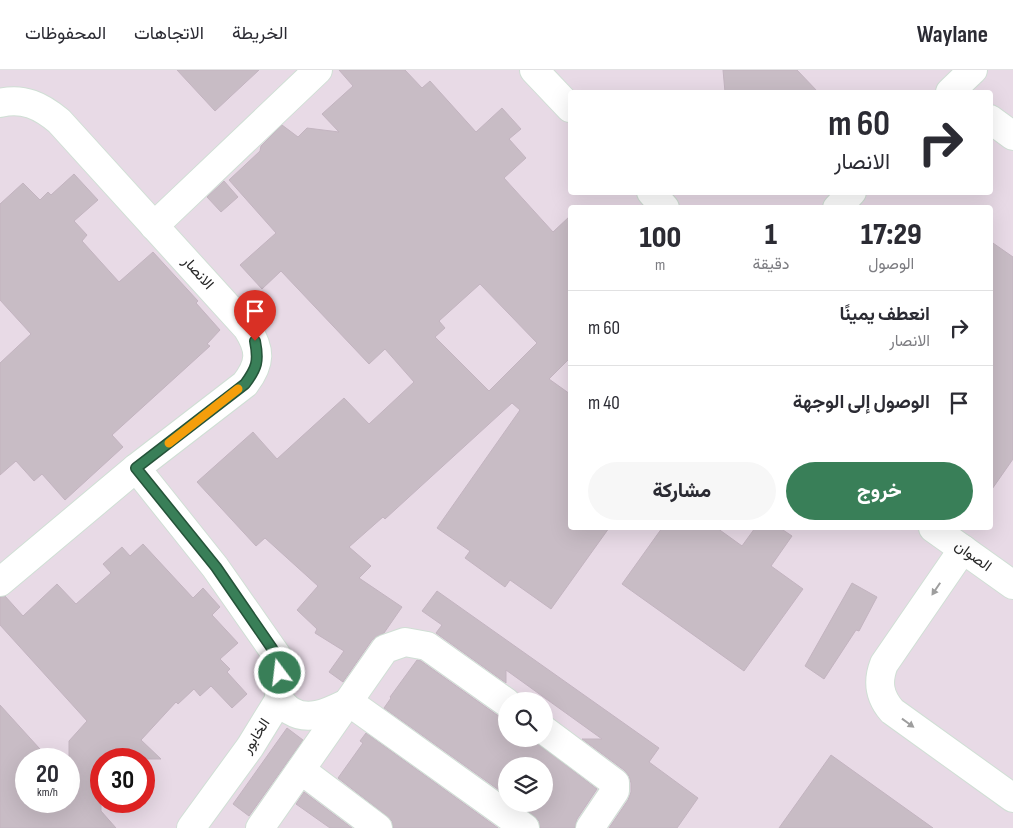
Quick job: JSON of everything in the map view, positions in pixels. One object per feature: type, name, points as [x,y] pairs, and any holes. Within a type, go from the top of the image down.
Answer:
[{"type":"street","points":[[154,226],[318,70]]},
{"type":"street","points":[[534,70],[568,106]]},
{"type":"street","points":[[954,90],[973,70]]},
{"type":"street","name":"الانصار","points":[[0,103],[10,100],[28,102],[45,109],[59,121],[247,328],[255,341],[258,357],[254,372],[245,384],[136,468],[0,582]]},
{"type":"street","points":[[993,121],[1013,136]]},
{"type":"street","points":[[654,195],[662,205]]},
{"type":"street","points":[[840,205],[849,195]]},
{"type":"street","points":[[136,468],[216,567],[280,660],[279,700],[290,711],[308,716],[325,712],[349,702]]},
{"type":"street","name":"الصوان","points":[[936,530],[1013,585]]},
{"type":"street","points":[[963,549],[884,664],[880,674],[881,694],[892,711],[1013,798]]},
{"type":"street","points":[[268,825],[301,770],[385,649],[405,642],[426,646],[436,651],[498,696]]},
{"type":"street","name":"الخابور","points":[[191,828],[250,747],[279,700]]},
{"type":"street","points":[[349,702],[525,828]]},
{"type":"street","points":[[553,737],[615,783],[615,791],[590,828]]},
{"type":"street","points":[[301,770],[378,828]]},
{"type":"building","points":[[177,70],[259,70],[215,111]]},
{"type":"building","points":[[339,70],[405,70],[422,88],[430,81],[476,132],[502,108],[521,129],[509,139],[526,158],[504,178],[553,232],[568,218],[568,360],[549,379],[568,393],[568,530],[608,530],[551,609],[510,580],[505,587],[465,558],[470,551],[437,528],[520,410],[512,403],[385,519],[383,517],[349,547],[371,566],[359,578],[402,607],[384,633],[372,640],[343,682],[329,672],[344,651],[315,633],[317,629],[297,610],[318,586],[265,538],[256,546],[197,482],[253,432],[277,459],[344,398],[369,424],[414,382],[385,349],[369,364],[281,271],[262,289],[240,265],[276,233],[229,180],[260,151],[261,146],[282,125],[298,137],[307,128],[339,132],[322,114],[353,86]],"holes":[[[480,284],[537,343],[489,391],[435,337],[445,328],[439,321]]]},
{"type":"building","points":[[723,70],[797,70],[816,90],[725,90]]},
{"type":"building","points":[[74,174],[98,200],[74,221],[87,235],[82,241],[119,282],[153,252],[198,301],[196,303],[220,330],[207,344],[210,346],[112,435],[123,447],[65,500],[42,474],[34,481],[16,461],[0,475],[0,363],[31,334],[0,300],[0,204],[23,183],[40,200],[48,192],[51,195]]},
{"type":"building","points":[[224,181],[238,197],[221,212],[207,197]]},
{"type":"building","points":[[993,243],[1013,257],[1013,459],[993,488]]},
{"type":"building","points":[[661,530],[720,530],[742,546],[754,530],[783,530],[792,536],[771,566],[803,589],[744,671],[622,584]]},
{"type":"building","points":[[143,544],[193,598],[203,588],[220,607],[212,615],[238,643],[220,659],[230,669],[227,672],[247,694],[232,708],[211,686],[200,696],[194,689],[178,704],[176,702],[141,740],[149,748],[90,748],[90,813],[103,813],[116,828],[0,828],[0,705],[39,748],[15,748],[15,813],[80,813],[80,748],[69,748],[69,741],[87,721],[0,625],[0,597],[5,596],[23,616],[57,584],[76,604],[111,573],[103,564],[122,547],[130,556]]},
{"type":"building","points":[[852,583],[877,597],[859,631],[856,630],[824,679],[805,666]]},
{"type":"building","points":[[437,591],[659,748],[649,762],[698,798],[677,828],[609,828],[628,800],[631,792],[631,783],[629,776],[624,770],[582,739],[602,739],[553,704],[553,692],[537,692],[506,670],[506,683],[436,633],[442,625],[422,611]]},
{"type":"building","points":[[417,660],[498,715],[498,747],[542,747],[597,789],[577,819],[575,828],[540,828],[539,821],[529,812],[553,812],[553,757],[498,757],[498,789],[384,708]]},
{"type":"building","points":[[287,728],[303,740],[249,816],[233,804]]},
{"type":"building","points":[[366,733],[498,828],[393,828],[392,821],[387,816],[338,778],[363,743],[360,741]]},
{"type":"building","points":[[155,753],[161,759],[155,759]]},
{"type":"building","points":[[831,755],[933,828],[779,828]]},
{"type":"building","points":[[304,792],[352,828],[330,828],[296,804]]},
{"type":"slow traffic","points":[[169,443],[238,389]]},
{"type":"route","points":[[255,341],[258,357],[254,372],[245,384],[136,468],[216,567],[280,660],[280,673]]}]
